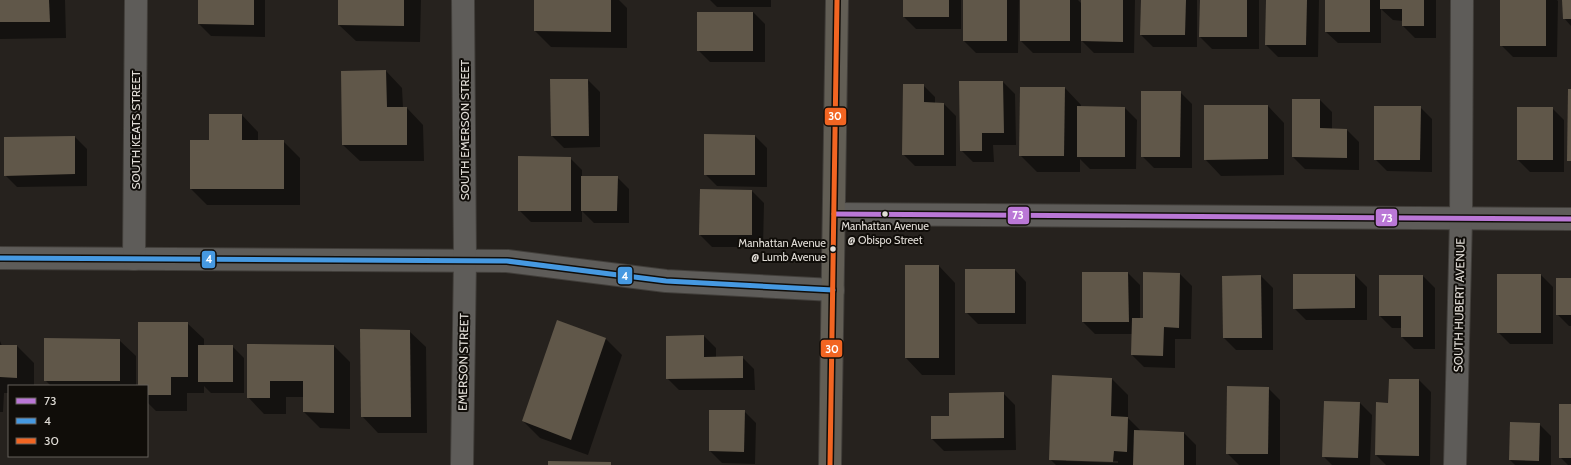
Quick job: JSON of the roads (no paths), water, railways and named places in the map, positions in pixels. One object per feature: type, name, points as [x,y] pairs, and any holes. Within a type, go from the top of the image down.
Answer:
[{"type":"main road","points":[[830,465],[837,0]]},
{"type":"street","name":"SOUTH KEATS STREET","points":[[134,259],[136,0]]},
{"type":"street","name":"SOUTH EMERSON STREET","points":[[463,0],[464,260]]},
{"type":"street","name":"SOUTH HUBERT AVENUE","points":[[1455,465],[1461,219],[1462,0]]},
{"type":"street","points":[[834,214],[1571,219]]},
{"type":"street","points":[[0,258],[507,261],[666,281],[833,290]]},
{"type":"street","name":"EMERSON STREET","points":[[462,465],[464,260]]},
{"type":"place","name":"Manhattan Avenue @ Obispo Street","points":[[885,214]]},
{"type":"place","name":"Manhattan Avenue @ Lumb Avenue","points":[[833,249]]}]
